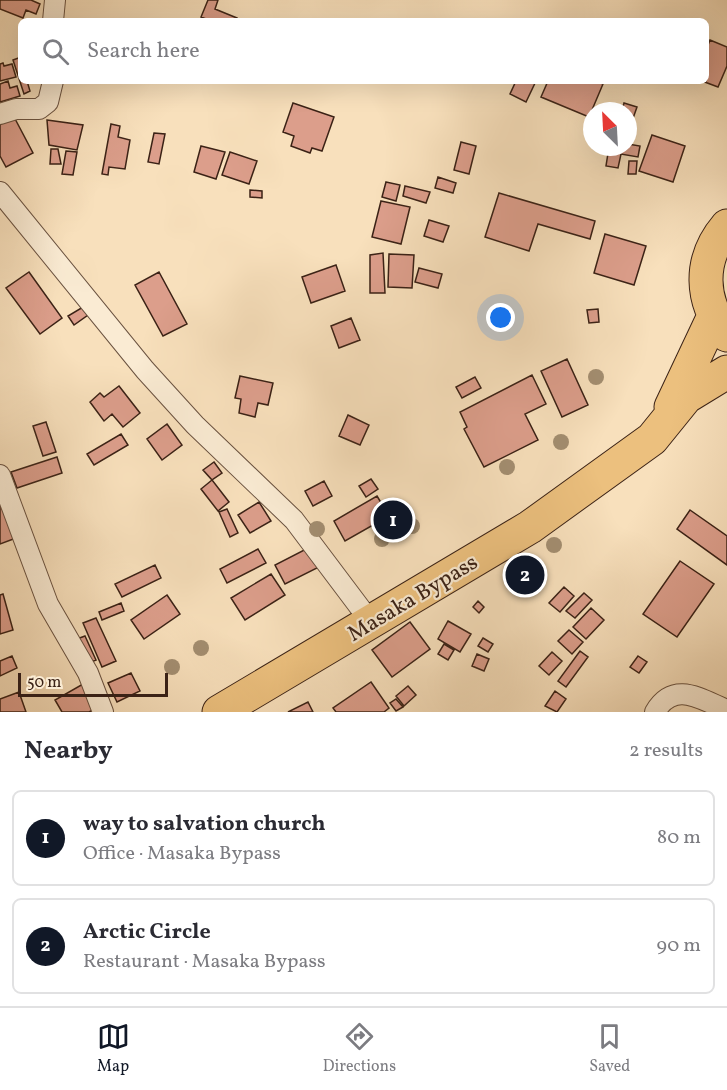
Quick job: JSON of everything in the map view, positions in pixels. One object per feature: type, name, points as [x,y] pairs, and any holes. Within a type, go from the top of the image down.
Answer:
[{"type":"highway","points":[[720,327],[704,287],[709,255],[727,226]]},
{"type":"highway","name":"Masaka Bypass","points":[[659,434],[720,327]]},
{"type":"highway","name":"Masaka Bypass","points":[[219,712],[530,527],[593,484],[659,434],[686,397],[727,372]]},
{"type":"highway","points":[[686,397],[727,395]]},
{"type":"street","points":[[53,18],[55,0]]},
{"type":"street","points":[[0,114],[16,109],[39,110],[48,102],[52,84]]},
{"type":"street","points":[[0,192],[145,370],[195,425],[294,520],[370,621]]},
{"type":"street","points":[[0,475],[48,604],[88,673],[103,712]]},
{"type":"street","points":[[656,712],[662,702],[673,694],[688,694],[727,710]]},
{"type":"building","points":[[0,0],[31,0],[40,4],[36,14],[26,10],[23,18],[0,9]]},
{"type":"building","points":[[208,0],[218,0],[215,9],[237,18],[204,18],[201,17]]},
{"type":"building","points":[[710,40],[727,47],[727,66],[718,87],[709,84]]},
{"type":"building","points":[[18,58],[18,75],[13,60]]},
{"type":"building","points":[[3,63],[4,66],[12,64],[16,77],[0,81],[0,64]]},
{"type":"building","points":[[8,81],[10,88],[17,86],[20,96],[0,102],[0,84]]},
{"type":"building","points":[[21,84],[28,84],[30,91],[24,94]]},
{"type":"building","points":[[515,84],[535,84],[526,102],[510,94]]},
{"type":"building","points":[[547,84],[603,84],[595,102],[583,102],[583,114],[541,97]]},
{"type":"building","points":[[293,103],[334,117],[322,151],[312,148],[310,153],[291,146],[294,136],[283,132]]},
{"type":"building","points":[[13,115],[33,153],[6,167],[0,156],[0,122]]},
{"type":"building","points":[[47,120],[83,125],[77,150],[49,145]]},
{"type":"building","points":[[111,124],[120,126],[118,137],[130,140],[125,169],[109,167],[108,175],[102,174]]},
{"type":"building","points":[[154,133],[165,134],[159,164],[148,162]]},
{"type":"building","points":[[652,135],[685,146],[673,182],[639,171]]},
{"type":"building","points":[[461,142],[476,146],[469,174],[454,170]]},
{"type":"building","points":[[201,146],[225,152],[216,179],[194,172]]},
{"type":"building","points":[[637,146],[640,146],[638,157],[632,156],[637,156]]},
{"type":"building","points":[[51,149],[58,149],[61,164],[50,164]]},
{"type":"building","points":[[66,151],[77,152],[73,175],[62,174]]},
{"type":"building","points":[[230,152],[257,161],[249,184],[222,175]]},
{"type":"building","points":[[608,156],[621,156],[618,168],[606,166]]},
{"type":"building","points":[[629,161],[637,161],[636,174],[628,174]]},
{"type":"building","points":[[438,177],[456,183],[453,193],[435,188]]},
{"type":"building","points":[[386,182],[400,185],[396,201],[382,197]]},
{"type":"building","points":[[405,186],[430,192],[426,203],[403,196]]},
{"type":"building","points":[[250,190],[262,191],[262,198],[250,197]]},
{"type":"building","points":[[499,193],[595,221],[590,239],[538,224],[529,251],[485,237]]},
{"type":"building","points":[[381,201],[410,207],[401,244],[372,237]]},
{"type":"building","points":[[429,220],[449,226],[443,242],[424,236]]},
{"type":"building","points":[[605,234],[646,246],[634,285],[594,273]]},
{"type":"building","points":[[383,253],[385,293],[370,293],[370,255]]},
{"type":"building","points":[[389,254],[414,255],[412,288],[388,287]]},
{"type":"building","points":[[336,265],[345,291],[311,303],[302,277]]},
{"type":"building","points":[[419,268],[442,274],[438,288],[415,282]]},
{"type":"building","points":[[29,272],[62,318],[40,334],[6,288]]},
{"type":"building","points":[[159,272],[187,324],[163,336],[135,285]]},
{"type":"building","points":[[83,307],[88,315],[74,325],[68,316]]},
{"type":"building","points":[[598,309],[599,322],[589,323],[587,310]]},
{"type":"building","points":[[351,318],[360,340],[339,348],[331,326]]},
{"type":"building","points":[[567,359],[588,405],[562,417],[541,371]]},
{"type":"building","points":[[532,375],[546,404],[525,414],[538,440],[484,467],[464,429],[467,427],[460,412]]},
{"type":"building","points":[[240,376],[273,383],[268,405],[258,403],[255,417],[239,413],[241,399],[235,398]]},
{"type":"building","points":[[475,377],[481,388],[462,398],[456,387]]},
{"type":"building","points":[[119,386],[140,413],[123,427],[112,414],[104,421],[90,402],[100,393],[104,397]]},
{"type":"building","points":[[348,415],[369,425],[360,445],[339,436]]},
{"type":"building","points":[[46,422],[56,452],[43,456],[33,426]]},
{"type":"building","points":[[167,424],[182,445],[162,460],[147,439]]},
{"type":"building","points":[[121,434],[128,445],[94,465],[87,454]]},
{"type":"building","points":[[57,457],[62,473],[17,488],[11,472]]},
{"type":"building","points":[[214,462],[222,473],[212,480],[203,470]]},
{"type":"building","points":[[371,479],[378,489],[366,497],[359,486]]},
{"type":"building","points":[[212,480],[229,502],[218,511],[201,489]]},
{"type":"building","points":[[324,481],[332,496],[313,506],[305,491]]},
{"type":"building","points":[[377,496],[389,516],[345,541],[334,521]]},
{"type":"building","points":[[0,500],[16,538],[0,544]]},
{"type":"building","points":[[259,502],[271,521],[250,533],[238,515]]},
{"type":"building","points":[[227,509],[238,533],[230,537],[219,512]]},
{"type":"building","points":[[690,510],[727,536],[727,565],[677,529]]},
{"type":"building","points":[[312,546],[321,566],[285,584],[275,565]]},
{"type":"building","points":[[258,549],[266,563],[227,583],[220,569]]},
{"type":"building","points":[[680,561],[714,584],[677,637],[643,614]]},
{"type":"building","points":[[155,565],[161,578],[122,597],[115,584]]},
{"type":"building","points":[[271,574],[285,595],[245,620],[231,598]]},
{"type":"building","points":[[564,587],[574,596],[560,612],[549,603]]},
{"type":"building","points":[[584,593],[592,600],[575,618],[566,611]]},
{"type":"building","points":[[3,594],[13,630],[0,634],[0,595]]},
{"type":"building","points":[[167,595],[180,614],[144,639],[131,620]]},
{"type":"building","points":[[478,601],[484,607],[479,613],[473,607]]},
{"type":"building","points":[[121,603],[124,611],[102,620],[99,612]]},
{"type":"building","points":[[591,608],[604,620],[586,639],[573,627]]},
{"type":"building","points":[[96,618],[116,661],[102,667],[83,623]]},
{"type":"building","points":[[448,621],[471,634],[460,652],[438,639]]},
{"type":"building","points":[[410,622],[430,649],[392,677],[372,650]]},
{"type":"building","points":[[569,630],[583,642],[572,654],[558,641]]},
{"type":"building","points":[[85,636],[96,660],[88,663],[77,639]]},
{"type":"building","points":[[483,638],[493,644],[488,652],[478,646]]},
{"type":"building","points":[[444,644],[454,650],[448,660],[438,654]]},
{"type":"building","points":[[580,651],[588,657],[566,687],[558,681]]},
{"type":"building","points":[[552,652],[562,661],[549,675],[539,666]]},
{"type":"building","points":[[477,654],[489,659],[484,671],[472,666]]},
{"type":"building","points":[[12,656],[17,668],[0,676],[0,661]]},
{"type":"building","points":[[638,656],[647,662],[639,673],[630,667]]},
{"type":"building","points":[[131,673],[140,691],[117,702],[108,683]]},
{"type":"building","points":[[371,682],[389,708],[384,712],[336,712],[333,708]]},
{"type":"building","points":[[83,684],[97,708],[89,712],[62,712],[55,700]]},
{"type":"building","points":[[408,686],[416,695],[404,706],[396,696]]},
{"type":"building","points":[[555,691],[566,699],[557,712],[545,706]]},
{"type":"building","points":[[19,692],[26,712],[0,712],[0,699]]},
{"type":"building","points":[[396,699],[403,707],[396,711],[390,703]]},
{"type":"building","points":[[308,702],[313,712],[288,712]]},
{"type":"place","name":"way to salvation church","points":[[393,520]]},
{"type":"place","name":"Arctic Circle","points":[[525,575]]}]
